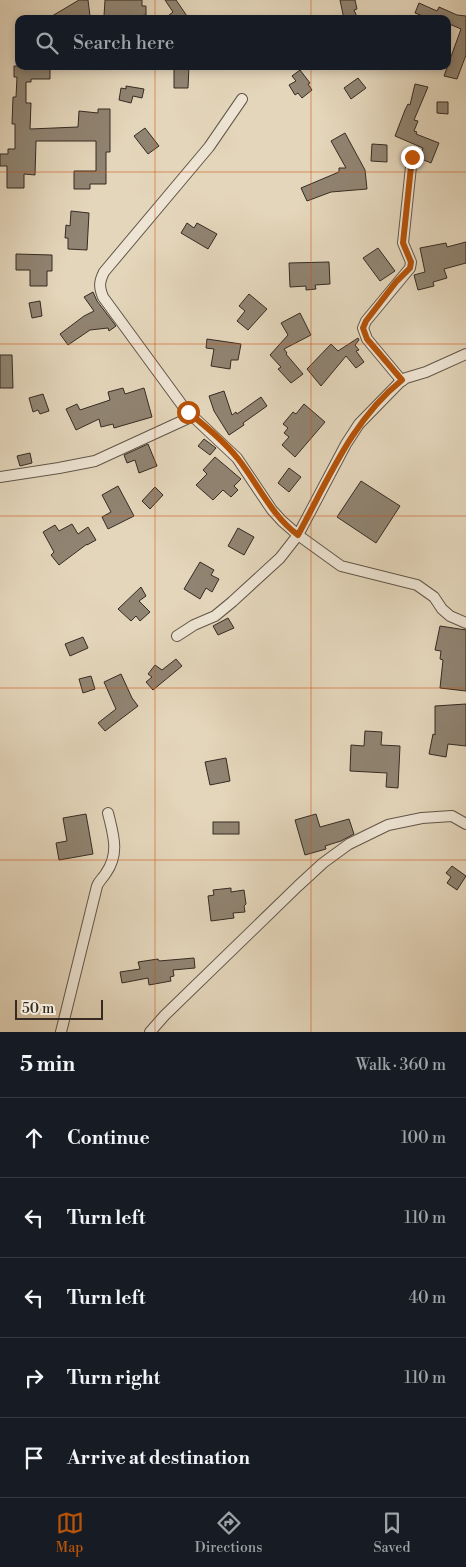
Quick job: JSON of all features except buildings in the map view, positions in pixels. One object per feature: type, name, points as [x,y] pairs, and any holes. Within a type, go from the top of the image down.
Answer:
[{"type":"street","points":[[242,99],[209,147],[104,272],[100,280],[100,289],[103,297],[185,409],[237,458],[272,510],[282,521],[341,566],[417,585],[434,597],[442,609],[450,616],[466,623]]},
{"type":"street","points":[[402,380],[367,339],[363,328],[366,321],[396,282],[410,268],[411,262],[403,243],[412,157]]},
{"type":"street","points":[[177,636],[215,616],[280,558],[298,535],[346,444],[365,418],[402,380],[466,354]]},
{"type":"street","points":[[0,477],[95,461],[193,416]]},
{"type":"street","points":[[61,1032],[97,886],[106,874],[114,857],[116,846],[108,813]]},
{"type":"street","points":[[150,1032],[165,1015],[298,886],[323,863],[349,844],[388,826],[422,818],[452,816],[466,824]]},
{"type":"route","points":[[188,412],[230,450],[246,470],[272,510],[298,535],[346,444],[359,424],[402,380],[367,339],[363,328],[366,321],[396,282],[410,268],[411,262],[403,243],[412,157]]}]
